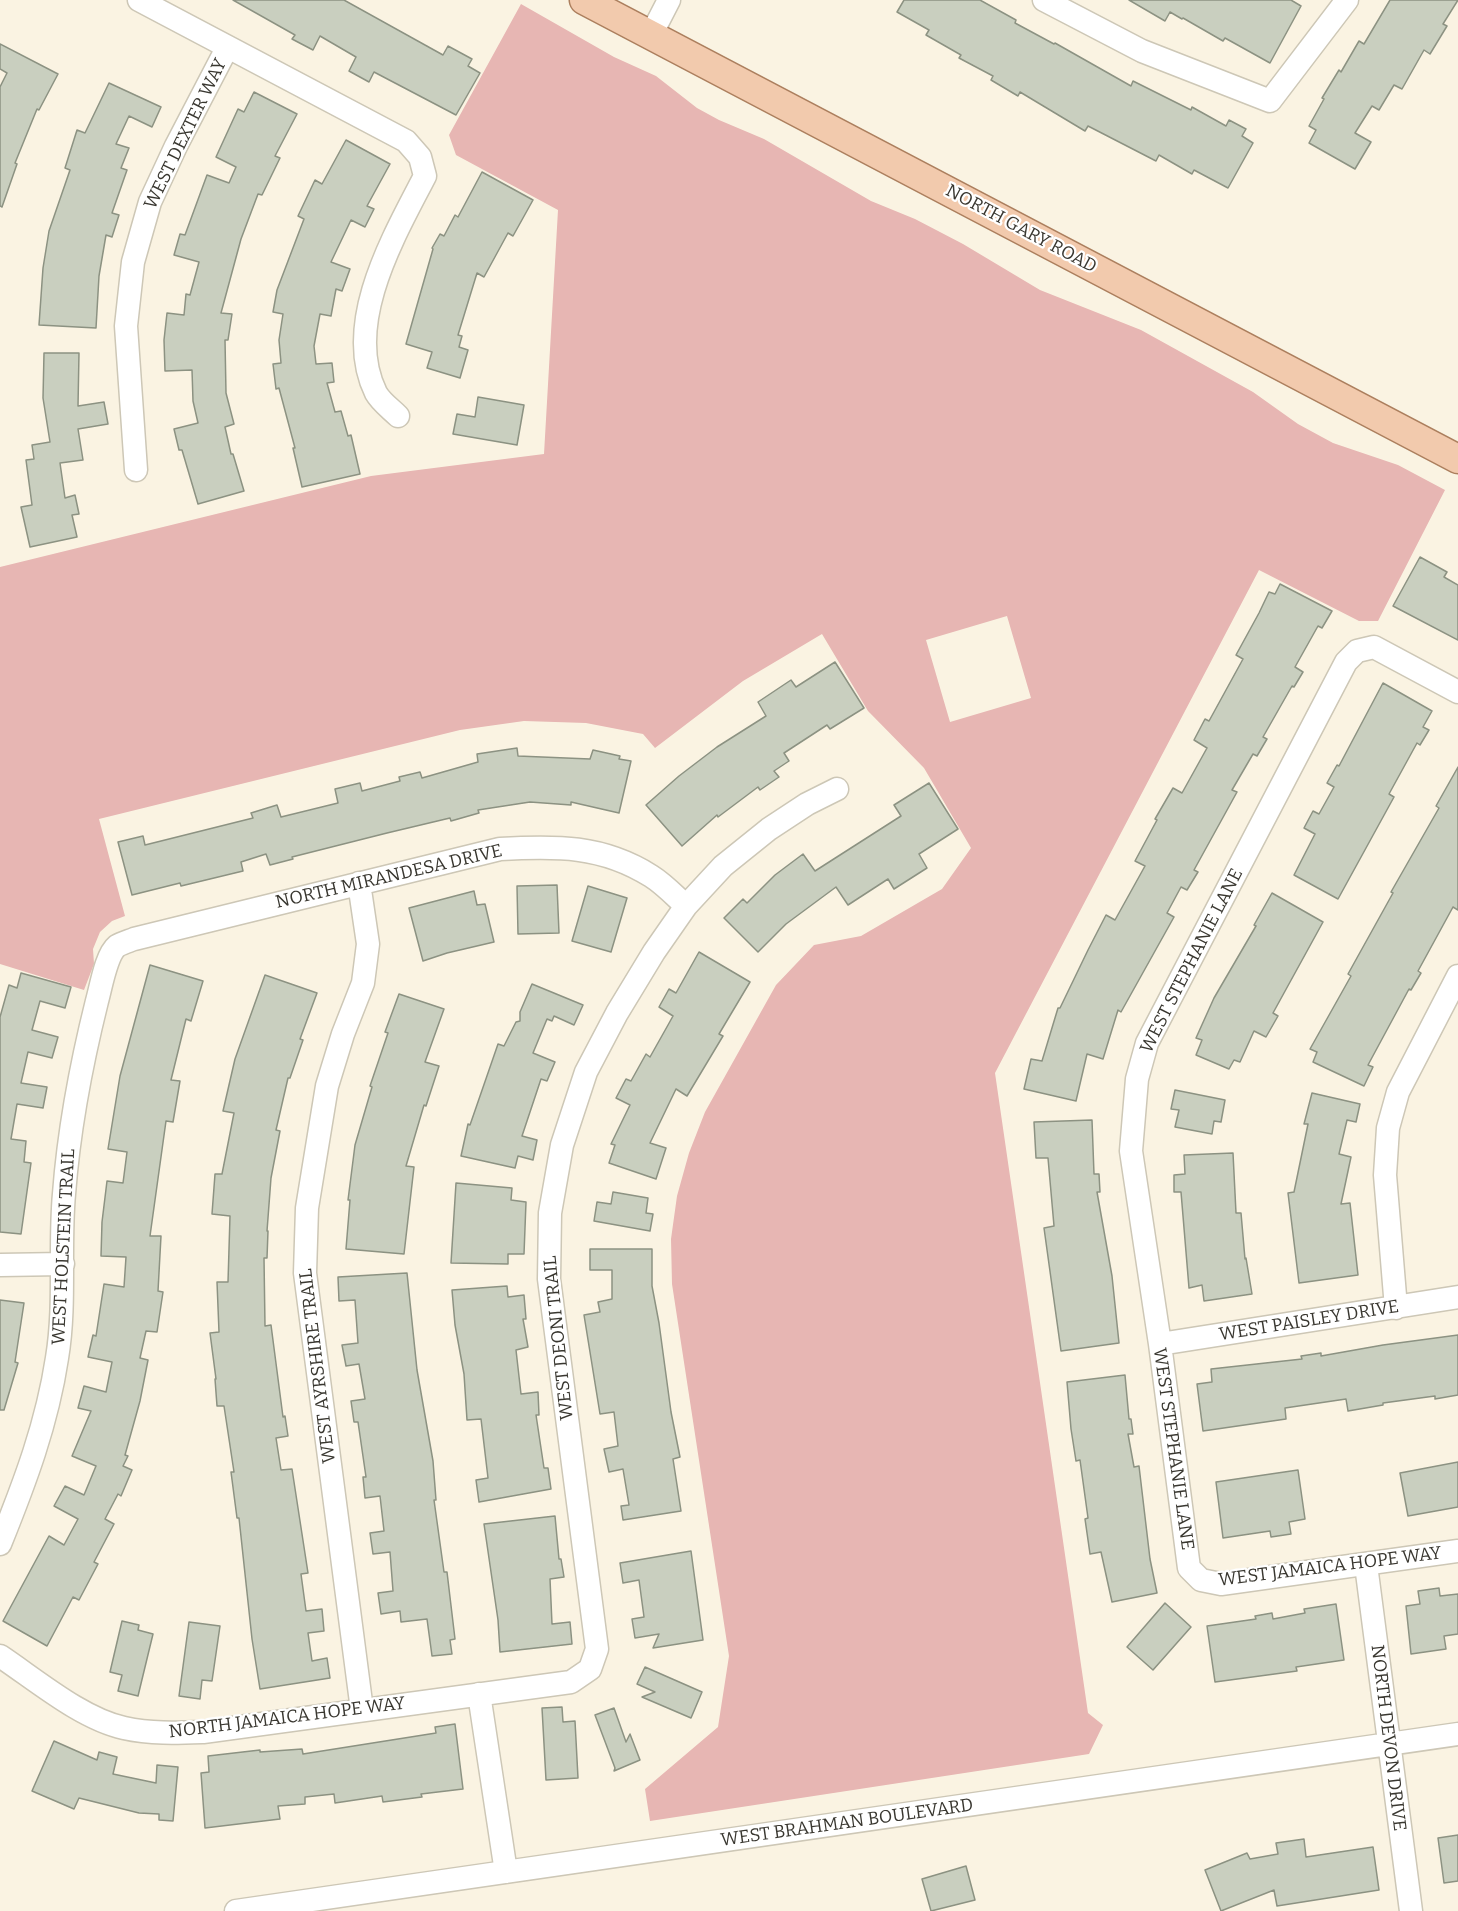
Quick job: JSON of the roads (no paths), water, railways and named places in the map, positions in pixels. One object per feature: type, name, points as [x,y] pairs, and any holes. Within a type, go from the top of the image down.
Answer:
[{"type":"main road","name":"NORTH GARY ROAD","points":[[584,0],[1458,459]]},
{"type":"street","points":[[139,0],[406,141],[420,157],[425,176],[382,261],[370,303],[365,343],[369,374],[377,395],[398,416]]},
{"type":"street","points":[[651,35],[669,0]]},
{"type":"street","points":[[1055,3],[1142,51],[1270,101],[1347,0]]},
{"type":"street","name":"WEST DEXTER WAY","points":[[136,470],[126,326],[133,262],[150,202],[227,48]]},
{"type":"street","name":"WEST STEPHANIE LANE","points":[[1201,1580],[1189,1568],[1160,1344],[1131,1151],[1137,1079],[1153,1033],[1346,662],[1358,651],[1374,647],[1458,692]]},
{"type":"street","name":"WEST DEONI TRAIL","points":[[590,1669],[597,1649],[549,1279],[550,1213],[562,1144],[586,1072],[617,1013],[686,906],[723,866],[769,829],[807,804],[837,789]]},
{"type":"street","name":"NORTH MIRANDESA DRIVE","points":[[116,947],[134,939],[500,849],[545,846],[588,850],[624,862],[652,877],[686,906]]},
{"type":"street","name":"WEST AYRSHIRE TRAIL","points":[[359,883],[368,944],[363,983],[327,1086],[307,1208],[305,1273],[362,1710]]},
{"type":"street","name":"WEST HOLSTEIN TRAIL","points":[[0,1544],[26,1480],[48,1412],[58,1355],[63,1264],[63,1196],[81,1065],[106,967],[116,947]]},
{"type":"street","points":[[1396,1308],[1386,1175],[1388,1128],[1398,1092],[1458,976]]},
{"type":"street","points":[[0,1265],[63,1264]]},
{"type":"street","name":"WEST PAISLEY DRIVE","points":[[1160,1344],[1458,1297]]},
{"type":"street","name":"WEST JAMAICA HOPE WAY","points":[[1201,1580],[1221,1584],[1458,1551]]},
{"type":"street","name":"NORTH DEVON DRIVE","points":[[1366,1565],[1411,1911]]},
{"type":"street","name":"NORTH JAMAICA HOPE WAY","points":[[0,1656],[79,1710],[122,1728],[163,1734],[203,1732],[571,1682],[590,1669]]},
{"type":"street","points":[[479,1694],[506,1872]]},
{"type":"street","name":"WEST BRAHMAN BOULEVARD","points":[[236,1911],[310,1906],[506,1872],[1458,1734]]}]
